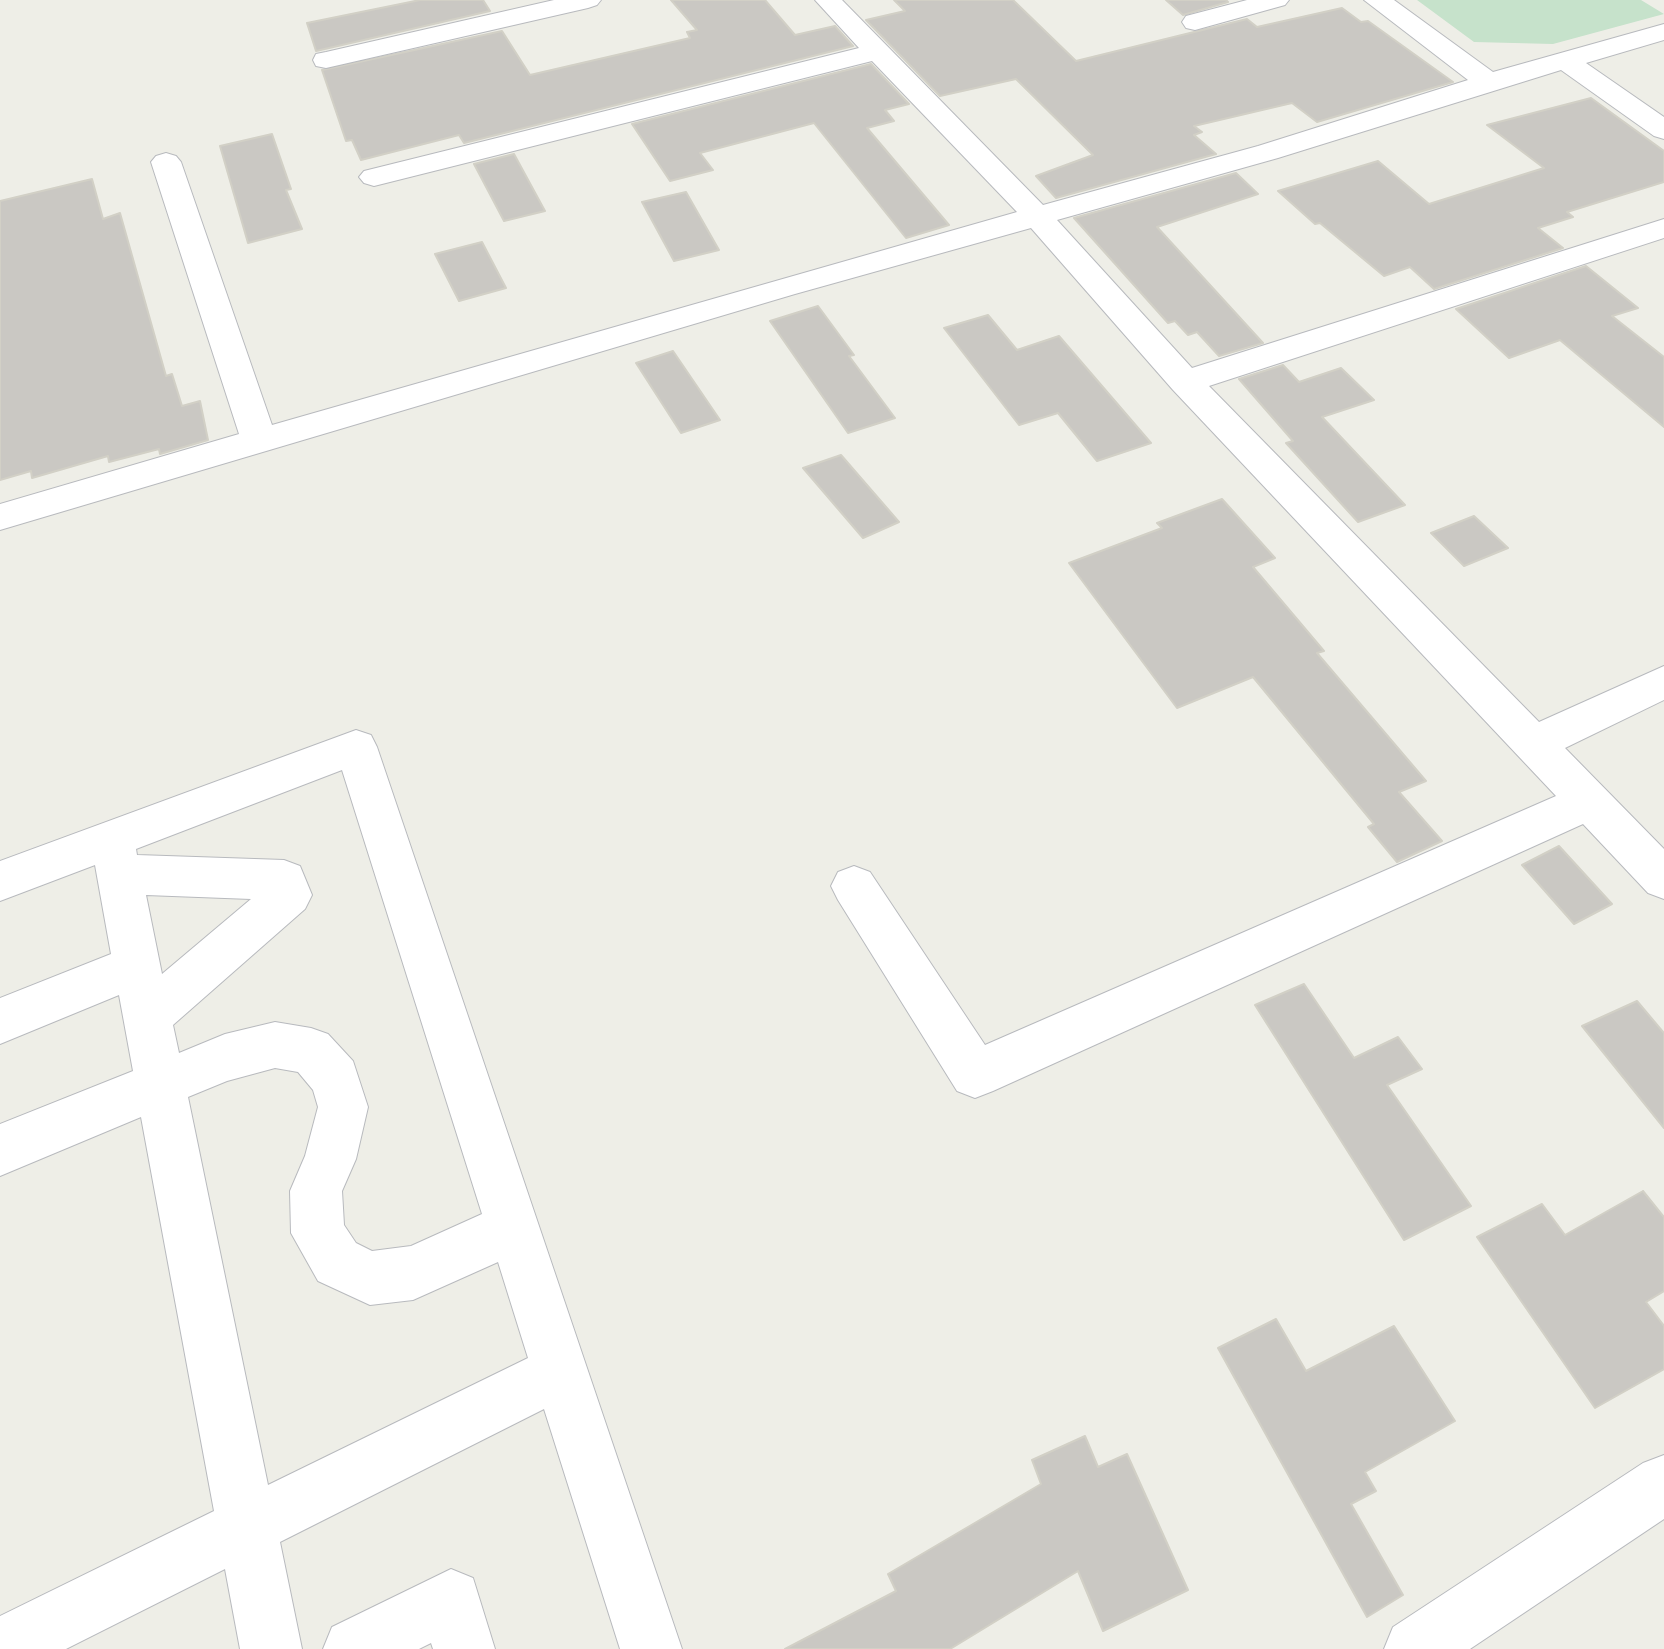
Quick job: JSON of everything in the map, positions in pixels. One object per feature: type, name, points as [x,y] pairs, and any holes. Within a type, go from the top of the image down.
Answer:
[{"type":"street","points":[[326,60],[588,0]]},
{"type":"street","points":[[828,0],[1036,215],[1185,382],[1664,879]]},
{"type":"street","points":[[1195,22],[1276,0]]},
{"type":"street","points":[[1377,0],[1489,82]]},
{"type":"street","points":[[0,517],[1036,215],[1268,152],[1489,82],[1664,32]]},
{"type":"street","points":[[374,177],[878,51]]},
{"type":"street","points":[[1566,61],[1664,130]]},
{"type":"street","points":[[166,162],[260,443]]},
{"type":"street","points":[[1185,382],[1664,228]]},
{"type":"street","points":[[1533,744],[1664,682]]},
{"type":"street","points":[[0,881],[115,857],[356,747],[651,1649]]},
{"type":"street","points":[[854,886],[975,1074],[1589,801]]},
{"type":"street","points":[[115,857],[271,1649]]},
{"type":"street","points":[[115,857],[284,880],[289,895],[146,1018]]},
{"type":"street","points":[[0,1021],[136,966]]},
{"type":"street","points":[[0,1150],[225,1058],[275,1045],[311,1051],[335,1078],[343,1107],[330,1159],[316,1191],[318,1233],[337,1262],[370,1278],[413,1273],[514,1227]]},
{"type":"street","points":[[8,1647],[561,1371]]},
{"type":"street","points":[[1415,1649],[1664,1484]]},
{"type":"street","points":[[354,1649],[451,1600],[464,1649]]},
{"type":"green space","points":[[1417,0],[1641,0],[1664,14],[1553,44],[1474,42]]},
{"type":"building","points":[[420,0],[483,0],[490,11],[316,51],[307,23]]},
{"type":"building","points":[[671,0],[765,0],[795,35],[835,26],[853,46],[464,143],[459,135],[361,160],[352,140],[346,141],[322,70],[502,31],[530,75],[690,38],[687,32],[697,30]]},
{"type":"building","points":[[894,0],[1013,0],[1076,61],[1247,19],[1257,27],[1342,8],[1361,22],[1368,21],[1453,82],[1317,122],[1292,103],[1194,126],[1202,132],[1194,135],[1216,154],[1056,198],[1036,176],[1093,155],[1016,79],[940,96],[866,20],[905,11]]},
{"type":"building","points":[[1166,0],[1226,0],[1228,2],[1183,15]]},
{"type":"building","points":[[871,64],[909,104],[885,110],[894,121],[867,128],[949,225],[906,238],[814,123],[700,153],[713,170],[670,181],[632,124]]},
{"type":"building","points":[[1591,98],[1664,151],[1664,182],[1567,212],[1573,217],[1538,228],[1563,248],[1434,289],[1410,267],[1384,276],[1320,223],[1315,224],[1278,191],[1378,161],[1429,204],[1544,168],[1487,125]]},
{"type":"building","points":[[272,134],[291,189],[286,190],[302,229],[248,243],[220,146]]},
{"type":"building","points":[[514,154],[545,211],[504,221],[474,164]]},
{"type":"building","points":[[1236,173],[1258,194],[1157,227],[1263,343],[1219,356],[1197,332],[1188,335],[1175,321],[1168,323],[1074,218]]},
{"type":"building","points":[[92,179],[103,219],[120,213],[166,376],[172,374],[182,406],[200,401],[208,440],[160,454],[159,449],[109,462],[108,456],[32,478],[31,471],[0,480],[0,201]]},
{"type":"building","points":[[686,192],[719,250],[674,261],[642,202]]},
{"type":"building","points":[[482,242],[506,288],[459,301],[435,254]]},
{"type":"building","points":[[1586,266],[1638,308],[1612,316],[1664,357],[1664,427],[1560,340],[1509,358],[1456,309]]},
{"type":"building","points":[[818,306],[854,355],[849,356],[895,418],[848,433],[770,321]]},
{"type":"building","points":[[988,315],[1017,350],[1059,336],[1151,443],[1097,461],[1058,413],[1019,425],[944,328]]},
{"type":"building","points":[[673,351],[720,420],[681,433],[636,363]]},
{"type":"building","points":[[1283,365],[1299,382],[1341,368],[1374,400],[1322,417],[1405,505],[1358,522],[1286,443],[1293,441],[1239,379]]},
{"type":"building","points":[[841,455],[899,522],[863,538],[803,468]]},
{"type":"building","points":[[1222,499],[1275,558],[1253,567],[1324,651],[1317,653],[1426,781],[1399,792],[1442,841],[1397,862],[1368,827],[1374,824],[1253,677],[1177,708],[1069,563],[1162,528],[1157,523]]},
{"type":"building","points":[[1474,516],[1508,548],[1464,566],[1431,533]]},
{"type":"building","points":[[1559,846],[1612,904],[1574,924],[1522,865]]},
{"type":"building","points":[[1304,984],[1354,1058],[1398,1037],[1422,1069],[1387,1085],[1471,1206],[1404,1240],[1255,1005]]},
{"type":"building","points":[[1637,1001],[1664,1033],[1664,1128],[1582,1026]]},
{"type":"building","points":[[1643,1191],[1664,1217],[1664,1291],[1646,1302],[1664,1326],[1664,1369],[1595,1408],[1477,1237],[1542,1204],[1565,1235]]},
{"type":"building","points":[[1276,1319],[1306,1371],[1394,1326],[1455,1421],[1365,1472],[1376,1491],[1351,1504],[1403,1595],[1367,1617],[1218,1348]]},
{"type":"building","points":[[1085,1436],[1098,1467],[1127,1454],[1188,1590],[1103,1631],[1078,1571],[950,1649],[785,1649],[896,1591],[888,1574],[1041,1484],[1032,1460]]}]
